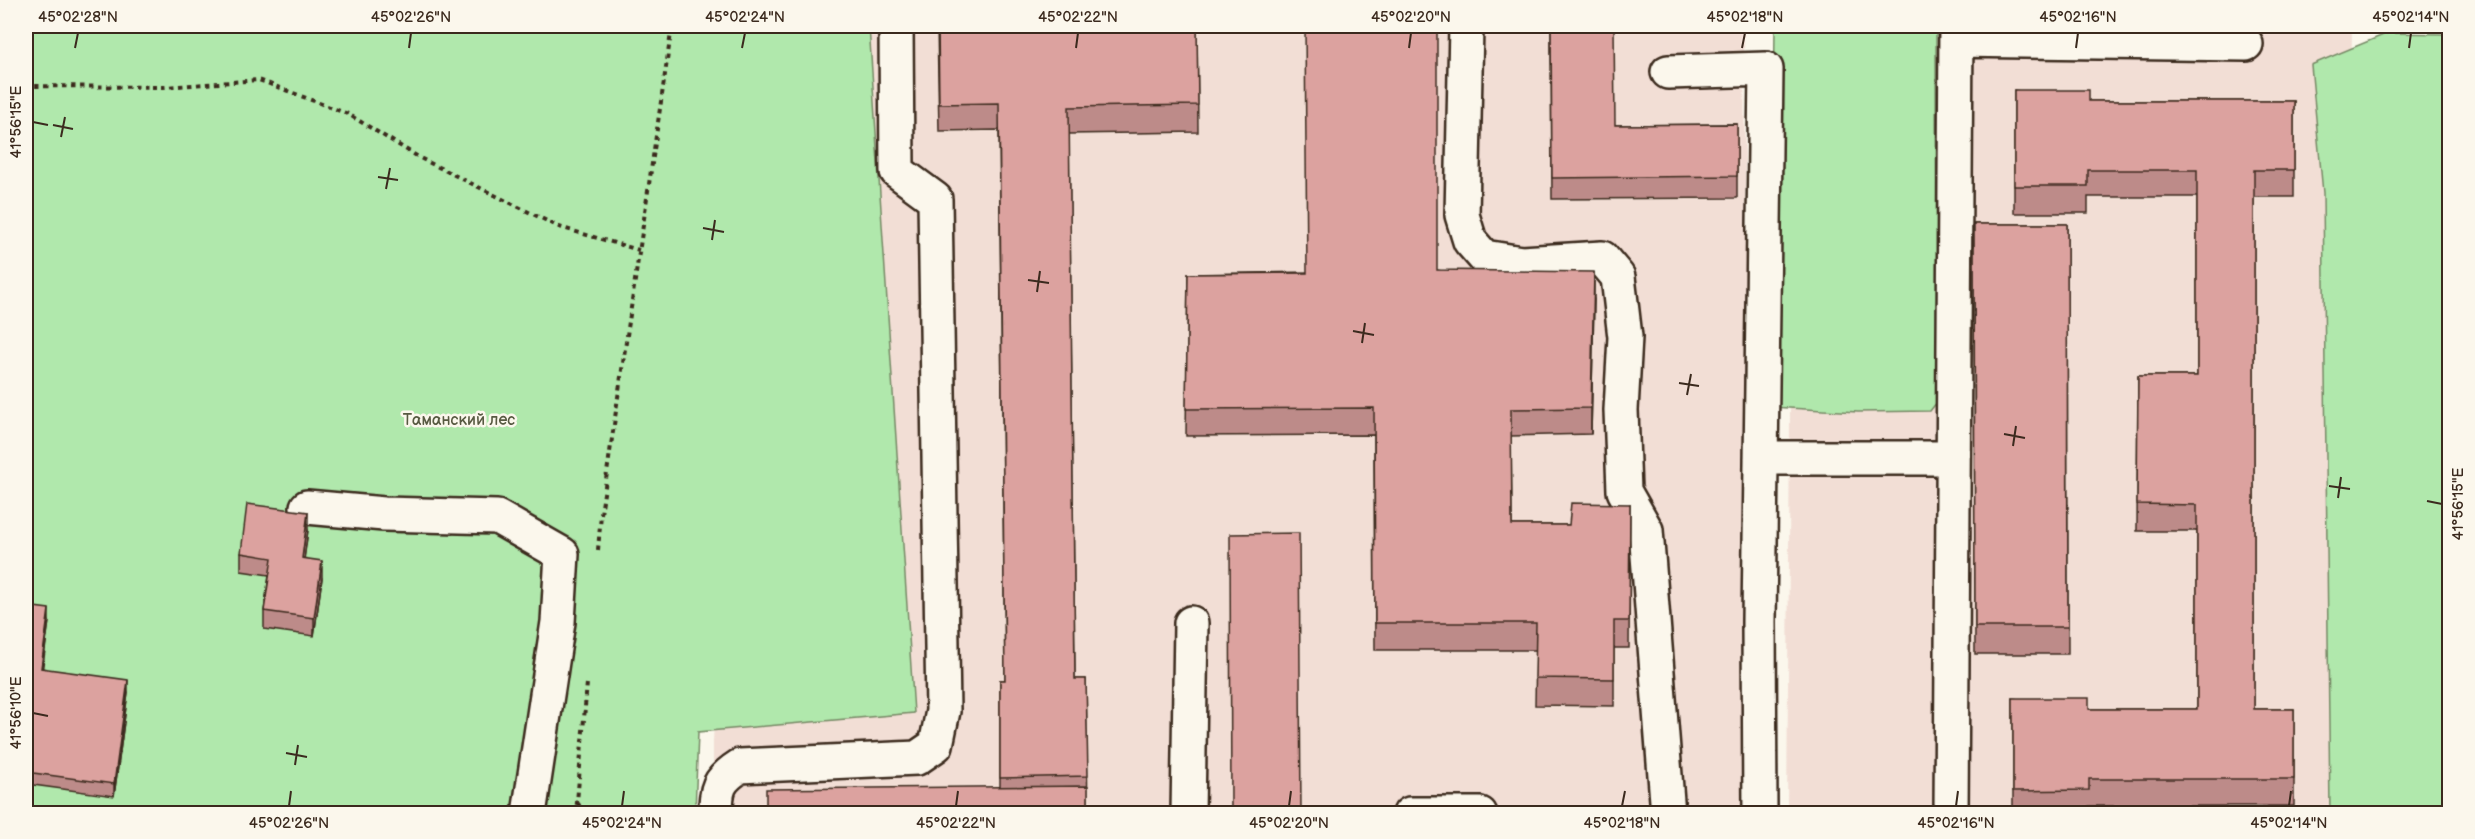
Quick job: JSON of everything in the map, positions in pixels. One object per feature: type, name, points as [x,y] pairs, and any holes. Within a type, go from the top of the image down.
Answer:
[{"type":"lane","points":[[716,813],[716,795],[723,777],[740,766],[917,758],[936,745],[943,711],[935,199],[897,171],[896,26]]},
{"type":"lane","points":[[1466,26],[1462,215],[1470,241],[1484,257],[1522,263],[1602,258],[1618,277],[1625,337],[1621,410],[1624,491],[1646,530],[1668,813]]},
{"type":"lane","points":[[1951,813],[1956,33],[2246,44]]},
{"type":"lane","points":[[1668,72],[1766,69],[1761,458],[1760,813]]},
{"type":"lane","points":[[1761,458],[1953,458]]},
{"type":"lane","points":[[307,507],[384,514],[497,517],[562,554],[558,622],[529,813]]},
{"type":"lane","points":[[1188,813],[1191,623]]},
{"type":"lane","points":[[1410,813],[1480,813]]},
{"type":"path","points":[[597,562],[601,514],[672,26]]},
{"type":"path","points":[[26,86],[165,87],[259,80],[348,114],[420,158],[559,227],[639,250]]},
{"type":"path","points":[[576,813],[587,681]]},
{"type":"path","points":[[577,801],[583,813]]},
{"type":"shaded area","points":[[752,26],[1744,26],[1749,813],[713,814],[713,742]]},
{"type":"shaded area","points":[[1793,26],[2352,26],[2341,813],[1787,814]]},
{"type":"green space","name":"Таманский лес","points":[[26,26],[869,26],[914,713],[698,732],[695,813],[26,813]]},
{"type":"green space","points":[[1775,26],[1936,26],[1937,402],[1930,411],[1858,412],[1771,407]]},
{"type":"green space","points":[[2388,33],[2449,34],[2449,813],[2330,813],[2323,193],[2311,65]]},
{"type":"building","points":[[938,26],[1197,26],[1198,105],[1069,107],[1075,679],[1086,679],[1088,776],[1000,778],[1000,680],[1005,680],[999,103],[939,104]]},
{"type":"building","points":[[1305,26],[1437,26],[1437,270],[1594,272],[1591,408],[1511,409],[1512,525],[1569,525],[1571,503],[1630,504],[1629,621],[1614,621],[1614,679],[1535,678],[1536,623],[1375,623],[1374,408],[1186,409],[1188,274],[1307,273]]},
{"type":"building","points":[[1551,26],[1614,26],[1615,125],[1737,124],[1737,176],[1552,178]]},
{"type":"building","points":[[2014,90],[2089,90],[2089,101],[2294,101],[2294,170],[2254,170],[2254,709],[2294,709],[2294,779],[2089,779],[2089,790],[2013,791],[2013,698],[2089,698],[2089,709],[2197,709],[2197,505],[2137,504],[2138,376],[2197,376],[2197,170],[2088,170],[2088,186],[2014,186]]},
{"type":"building","points":[[1974,224],[2067,224],[2068,627],[1975,627]]},
{"type":"building","points":[[247,504],[308,512],[302,558],[322,561],[314,618],[264,611],[272,558],[241,553]]},
{"type":"building","points":[[1299,533],[1301,813],[1231,813],[1230,534]]},
{"type":"building","points":[[26,606],[49,609],[41,668],[128,680],[114,784],[26,772]]},
{"type":"building","points":[[1088,786],[1088,813],[766,813],[766,789]]}]
